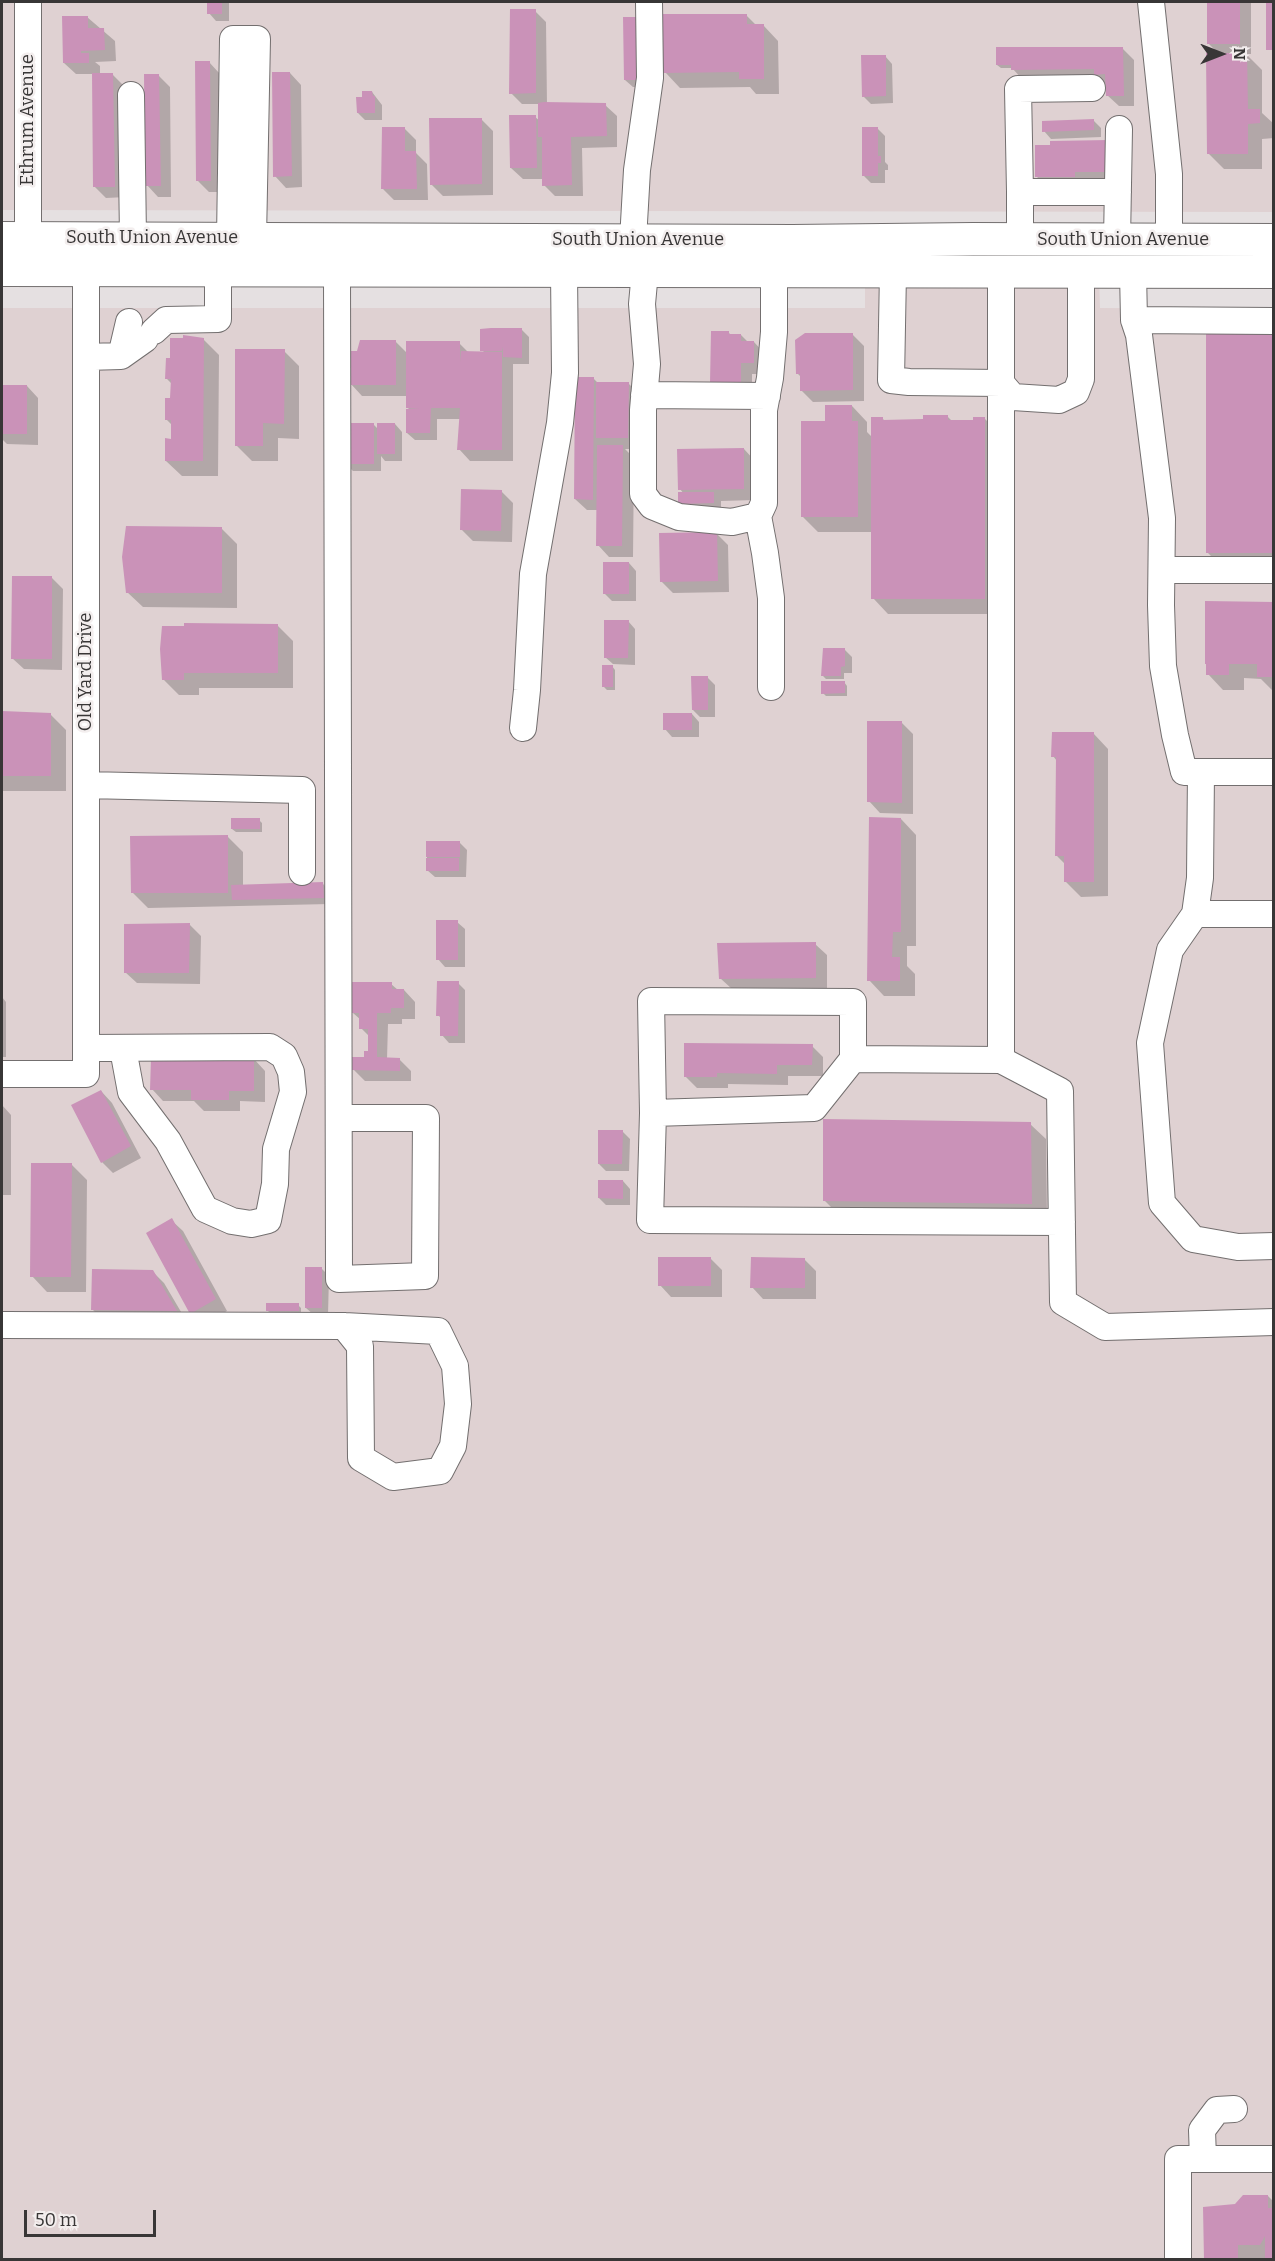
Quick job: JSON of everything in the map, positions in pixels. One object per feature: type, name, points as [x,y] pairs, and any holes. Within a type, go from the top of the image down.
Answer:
[{"type":"main road","name":"South Union Avenue","points":[[15,238],[1274,240]]},
{"type":"main road","points":[[828,272],[866,259],[884,256],[937,254],[946,249],[954,239]]},
{"type":"main road","points":[[454,271],[466,258],[480,255],[615,253],[627,248],[633,240]]},
{"type":"main road","points":[[1001,272],[1020,259],[1038,254],[1155,254],[1167,250],[1169,240]]},
{"type":"main road","points":[[645,271],[649,260],[656,255],[772,255],[782,251],[792,241]]},
{"type":"main road","points":[[1203,272],[1243,259],[1274,258]]},
{"type":"main road","name":"South Union Avenue","points":[[2,270],[1274,272]]},
{"type":"street","name":"Ethrum Avenue","points":[[15,238],[28,2]]},
{"type":"street","points":[[633,240],[638,170],[650,78],[649,2]]},
{"type":"street","points":[[1151,2],[1169,174],[1169,240]]},
{"type":"street","points":[[233,39],[257,39],[242,238],[233,39]]},
{"type":"street","points":[[1020,240],[1018,89],[1092,88]]},
{"type":"street","points":[[131,94],[133,238]]},
{"type":"street","points":[[1117,240],[1119,129]]},
{"type":"street","points":[[1020,192],[1118,192]]},
{"type":"street","name":"Old Yard Drive","points":[[2,1074],[86,1074],[86,270]]},
{"type":"street","points":[[86,357],[122,356],[147,325],[218,319],[218,271]]},
{"type":"street","points":[[337,271],[339,1279],[425,1276],[426,1118],[339,1118]]},
{"type":"street","points":[[523,728],[533,574],[560,423],[565,373],[564,271]]},
{"type":"street","points":[[645,271],[642,304],[647,364],[644,395],[643,494],[652,506],[679,517],[732,522],[758,516]]},
{"type":"street","points":[[771,687],[771,598],[758,516],[764,503],[764,410],[774,332],[774,272]]},
{"type":"street","points":[[893,272],[891,380],[1001,383]]},
{"type":"street","points":[[1001,272],[1001,1060]]},
{"type":"street","points":[[1001,383],[1013,398],[1059,400],[1076,392],[1081,379],[1081,272]]},
{"type":"street","points":[[1133,272],[1134,320],[1139,335],[1162,518],[1163,666],[1184,772],[1274,772]]},
{"type":"street","points":[[1134,320],[1274,321]]},
{"type":"street","points":[[644,395],[767,396]]},
{"type":"street","points":[[1162,570],[1274,570]]},
{"type":"street","points":[[1201,772],[1200,878],[1195,914],[1170,950],[1150,1043],[1162,1203],[1193,1239],[1238,1247],[1274,1246]]},
{"type":"street","points":[[86,785],[302,790],[303,872]]},
{"type":"street","points":[[1195,914],[1274,914]]},
{"type":"street","points":[[653,1113],[814,1108],[853,1059],[853,1002],[651,1001],[653,1113],[650,1220],[1062,1221]]},
{"type":"street","points":[[86,1048],[270,1047],[284,1056],[291,1072],[293,1092],[276,1149],[275,1184],[267,1220],[251,1224],[232,1221],[205,1209],[168,1141],[131,1092],[123,1049]]},
{"type":"street","points":[[853,1059],[1001,1060],[1060,1091],[1063,1302],[1105,1327],[1274,1322]]},
{"type":"street","points":[[2,1325],[344,1326],[438,1331],[455,1366],[458,1404],[453,1446],[440,1472],[393,1478],[361,1458],[360,1347],[344,1326]]},
{"type":"street","points":[[1203,2159],[1202,2130],[1217,2110],[1234,2109]]},
{"type":"street","points":[[1178,2259],[1178,2159],[1274,2158]]},
{"type":"shaded area","points":[[2,2],[1273,2],[1273,212],[2,210]]},
{"type":"shaded area","points":[[865,272],[1099,272],[1100,308],[1273,309],[1273,2259],[2,2260],[2,308],[865,308]]},
{"type":"building","points":[[207,2],[222,2],[222,14],[207,14]]},
{"type":"building","points":[[1207,2],[1240,2],[1240,44],[1207,44]]},
{"type":"building","points":[[1266,2],[1274,2],[1274,50],[1266,50]]},
{"type":"building","points":[[510,9],[536,9],[536,93],[509,94]]},
{"type":"building","points":[[662,14],[747,14],[747,24],[764,24],[764,79],[739,79],[739,72],[663,73]]},
{"type":"building","points":[[62,16],[88,16],[88,28],[104,28],[105,50],[81,51],[81,53],[89,53],[89,63],[63,63]]},
{"type":"building","points":[[623,17],[639,17],[639,80],[624,80]]},
{"type":"building","points":[[996,47],[1123,47],[1124,96],[1106,96],[1105,74],[1094,75],[1094,69],[1011,70],[1011,65],[996,65]]},
{"type":"building","points":[[1206,53],[1247,53],[1248,109],[1260,109],[1260,123],[1248,124],[1248,154],[1207,154]]},
{"type":"building","points":[[861,55],[886,55],[886,96],[862,97]]},
{"type":"building","points":[[195,61],[210,61],[211,181],[196,181]]},
{"type":"building","points":[[272,72],[290,72],[292,176],[273,177]]},
{"type":"building","points":[[92,73],[113,73],[115,187],[93,187]]},
{"type":"building","points":[[144,74],[159,74],[161,186],[145,186]]},
{"type":"building","points":[[362,91],[372,91],[375,96],[375,113],[357,113],[356,97],[362,97]]},
{"type":"building","points":[[538,103],[606,103],[607,136],[571,137],[572,185],[542,186],[542,137],[538,137]]},
{"type":"building","points":[[509,115],[536,115],[537,168],[510,168]]},
{"type":"building","points":[[429,118],[482,118],[482,184],[430,185]]},
{"type":"building","points":[[1094,119],[1094,130],[1042,132],[1042,121]]},
{"type":"building","points":[[382,127],[405,127],[405,151],[416,151],[417,189],[381,189]]},
{"type":"building","points":[[862,127],[878,127],[878,156],[881,156],[881,163],[878,163],[878,176],[862,176]]},
{"type":"building","points":[[1109,140],[1109,172],[1075,172],[1075,177],[1035,177],[1035,145],[1050,145],[1050,141]]},
{"type":"building","points":[[522,328],[522,358],[503,357],[503,347],[502,351],[480,351],[480,329]]},
{"type":"building","points":[[1206,328],[1274,328],[1274,553],[1206,553]]},
{"type":"building","points":[[711,331],[729,331],[729,334],[741,334],[741,341],[754,341],[754,363],[741,363],[741,386],[714,386],[714,383],[710,383]]},
{"type":"building","points":[[805,333],[853,333],[853,390],[800,391],[800,374],[796,374],[795,340]]},
{"type":"building","points":[[183,335],[204,338],[203,461],[165,461],[165,438],[171,439],[171,420],[165,420],[165,398],[170,398],[171,379],[165,379],[166,358],[170,358],[170,338],[183,338]]},
{"type":"building","points":[[360,340],[396,340],[396,385],[349,385],[349,351],[357,351]]},
{"type":"building","points":[[406,341],[460,341],[460,362],[461,351],[502,352],[502,450],[457,450],[460,408],[431,408],[430,433],[406,433],[406,409],[419,409],[406,408]]},
{"type":"building","points":[[235,349],[285,349],[284,424],[263,423],[263,446],[235,446]]},
{"type":"building","points":[[575,377],[594,377],[593,500],[574,499]]},
{"type":"building","points":[[596,382],[629,382],[628,438],[596,438]]},
{"type":"building","points":[[2,385],[27,385],[27,434],[2,434]]},
{"type":"building","points":[[825,405],[852,405],[852,421],[858,421],[858,517],[801,517],[801,421],[825,421]]},
{"type":"building","points":[[923,415],[948,415],[948,420],[973,420],[973,417],[985,417],[985,599],[871,599],[871,417],[883,417],[883,420],[923,419]]},
{"type":"building","points":[[345,423],[374,423],[374,464],[344,464]]},
{"type":"building","points":[[377,423],[395,423],[395,454],[377,454]]},
{"type":"building","points":[[597,445],[623,445],[622,546],[596,546]]},
{"type":"building","points":[[744,448],[744,489],[678,490],[677,449]]},
{"type":"building","points":[[461,489],[502,490],[501,531],[460,530]]},
{"type":"building","points":[[678,492],[714,492],[714,503],[678,504]]},
{"type":"building","points":[[126,526],[222,527],[222,593],[126,593],[122,557]]},
{"type":"building","points":[[717,532],[718,581],[660,582],[659,533]]},
{"type":"building","points":[[603,562],[629,562],[629,594],[603,594]]},
{"type":"building","points":[[12,576],[52,576],[52,659],[11,659]]},
{"type":"building","points":[[1205,601],[1274,602],[1274,677],[1257,677],[1257,664],[1229,664],[1229,675],[1206,675]]},
{"type":"building","points":[[604,620],[629,620],[628,658],[604,658]]},
{"type":"building","points":[[184,623],[278,624],[278,673],[184,673],[184,680],[162,680],[160,649],[162,626],[184,626]]},
{"type":"building","points":[[823,648],[845,648],[845,666],[841,667],[841,676],[821,676]]},
{"type":"building","points":[[602,665],[613,665],[613,687],[602,687]]},
{"type":"building","points":[[691,676],[708,676],[708,710],[692,710]]},
{"type":"building","points":[[821,681],[845,681],[845,693],[821,694]]},
{"type":"building","points":[[2,711],[51,713],[51,776],[2,776]]},
{"type":"building","points":[[663,713],[692,713],[692,730],[663,730]]},
{"type":"building","points":[[867,721],[902,721],[902,803],[867,802]]},
{"type":"building","points":[[1052,732],[1094,732],[1094,882],[1064,882],[1064,856],[1055,856],[1056,757],[1051,757]]},
{"type":"building","points":[[869,817],[901,818],[901,932],[893,932],[892,957],[900,957],[900,981],[867,981]]},
{"type":"building","points":[[231,818],[260,818],[260,829],[231,829]]},
{"type":"building","points":[[228,835],[228,893],[131,893],[130,836]]},
{"type":"building","points":[[426,841],[460,841],[460,857],[426,857]]},
{"type":"building","points":[[426,858],[459,858],[459,871],[426,871]]},
{"type":"building","points":[[323,882],[324,898],[232,900],[231,885]]},
{"type":"building","points":[[436,920],[458,920],[458,960],[436,960]]},
{"type":"building","points":[[190,923],[189,973],[124,973],[124,924]]},
{"type":"building","points":[[816,942],[816,978],[719,979],[717,943]]},
{"type":"building","points":[[437,981],[459,981],[458,1036],[440,1036],[440,1016],[436,1016]]},
{"type":"building","points":[[352,982],[392,982],[392,989],[404,989],[404,1008],[391,1008],[391,1013],[377,1013],[377,1057],[400,1058],[400,1071],[352,1070],[352,1057],[364,1057],[364,1051],[368,1051],[368,1029],[359,1029],[359,1013],[352,1013]]},
{"type":"building","points":[[684,1043],[813,1044],[812,1065],[777,1065],[777,1074],[717,1073],[717,1077],[684,1077]]},
{"type":"building","points":[[151,1058],[254,1058],[254,1091],[229,1091],[229,1100],[191,1100],[191,1090],[150,1090]]},
{"type":"building","points":[[101,1090],[131,1146],[101,1163],[71,1105]]},
{"type":"building","points":[[823,1119],[1031,1122],[1032,1204],[823,1201]]},
{"type":"building","points":[[598,1130],[623,1130],[622,1164],[598,1164]]},
{"type":"building","points":[[31,1163],[72,1163],[71,1277],[30,1277]]},
{"type":"building","points":[[598,1180],[623,1180],[623,1199],[598,1198]]},
{"type":"building","points":[[172,1218],[216,1299],[190,1314],[146,1233]]},
{"type":"building","points":[[658,1257],[711,1257],[711,1286],[658,1286]]},
{"type":"building","points":[[751,1257],[805,1258],[805,1288],[750,1288]]},
{"type":"building","points":[[305,1267],[322,1267],[322,1308],[305,1308]]},
{"type":"building","points":[[92,1269],[153,1270],[177,1311],[91,1310]]},
{"type":"building","points":[[266,1303],[299,1303],[299,1311],[266,1311]]},
{"type":"building","points":[[1243,2195],[1268,2195],[1268,2208],[1274,2208],[1274,2260],[1265,2260],[1265,2236],[1260,2245],[1238,2245],[1238,2260],[1204,2260],[1203,2207],[1235,2204]]}]
